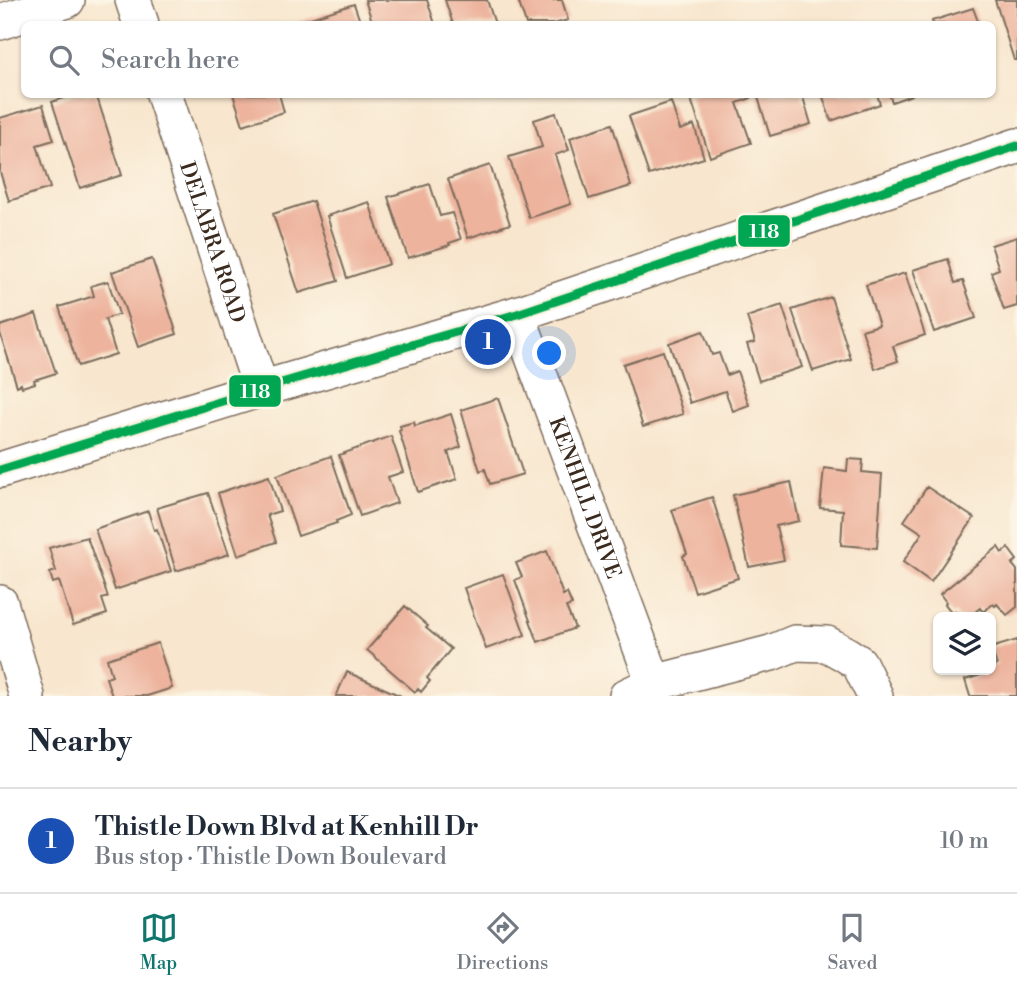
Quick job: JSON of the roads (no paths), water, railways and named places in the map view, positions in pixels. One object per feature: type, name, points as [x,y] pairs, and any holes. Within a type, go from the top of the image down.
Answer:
[{"type":"street","points":[[0,22],[67,0]]},
{"type":"street","points":[[133,0],[140,21]]},
{"type":"street","name":"DELABRA ROAD","points":[[165,98],[261,389]]},
{"type":"street","points":[[0,470],[261,389],[517,314],[1017,146]]},
{"type":"street","name":"KENHILL DRIVE","points":[[517,314],[641,690]]},
{"type":"street","points":[[0,603],[27,696]]},
{"type":"street","points":[[641,690],[771,653],[795,643],[827,644],[859,663],[875,696]]},
{"type":"place","name":"Thistle Down Blvd at Kenhill Dr","points":[[488,342]]}]
